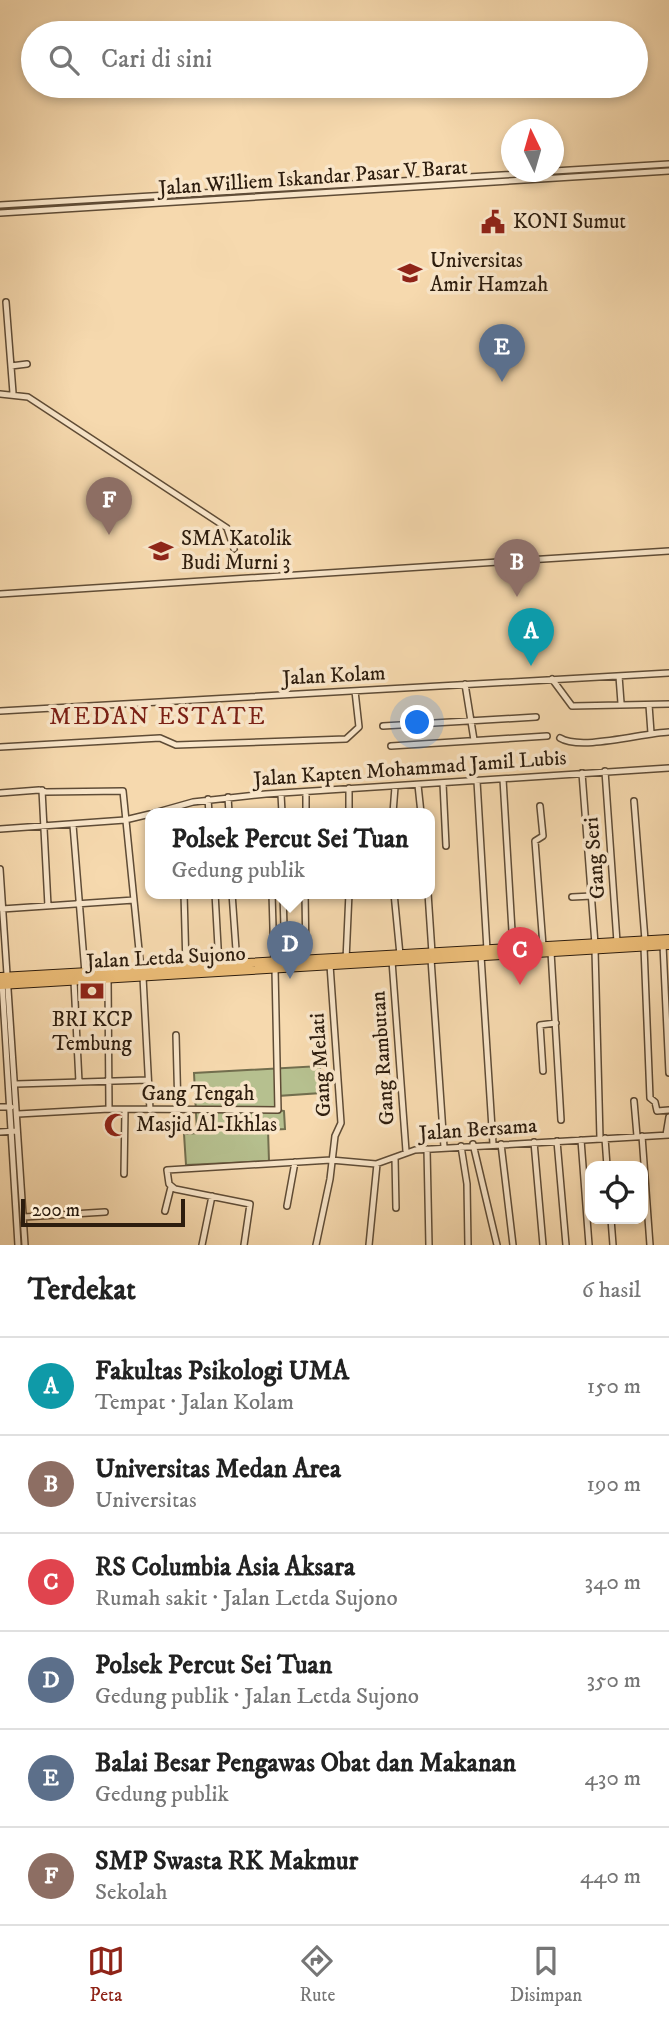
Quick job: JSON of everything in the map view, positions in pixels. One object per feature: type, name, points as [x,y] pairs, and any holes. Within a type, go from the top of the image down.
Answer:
[{"type":"highway","name":"Jalan Letda Sujono","points":[[484,953],[542,946],[595,947],[617,942],[644,944]]},
{"type":"highway","name":"Jalan Letda Sujono","points":[[4,979],[85,973],[142,974],[484,953],[551,952],[667,943]]},
{"type":"highway","name":"Jalan Letda Sujono","points":[[4,979],[74,981],[108,979],[186,967],[237,964],[275,966],[285,962],[330,965],[346,961]]},
{"type":"street","name":"Jalan Williem Iskandar Pasar V Barat","points":[[564,172],[585,173],[669,164]]},
{"type":"street","name":"Jalan Williem Iskandar Pasar V Barat","points":[[564,174],[669,171]]},
{"type":"street","name":"Jalan Williem Iskandar Pasar V Barat","points":[[0,205],[501,178]]},
{"type":"street","name":"Jalan Williem Iskandar Pasar V Barat","points":[[0,213],[246,198],[501,178]]},
{"type":"street","points":[[295,187],[296,194]]},
{"type":"street","points":[[245,190],[246,198]]},
{"type":"street","points":[[111,198],[111,206]]},
{"type":"street","points":[[6,302],[13,393]]},
{"type":"street","points":[[0,341],[9,341]]},
{"type":"street","points":[[11,366],[27,364]]},
{"type":"street","points":[[0,394],[13,393],[28,397],[227,528],[234,549]]},
{"type":"street","points":[[0,594],[669,551]]},
{"type":"street","name":"Jalan Kolam","points":[[0,711],[669,673]]},
{"type":"street","points":[[619,676],[621,703]]},
{"type":"street","points":[[552,680],[572,706],[669,704]]},
{"type":"street","points":[[465,684],[474,740]]},
{"type":"street","points":[[0,747],[160,738],[176,745],[346,739],[359,727],[355,691]]},
{"type":"street","points":[[649,705],[651,733]]},
{"type":"street","points":[[383,726],[536,717]]},
{"type":"street","points":[[559,738],[567,742],[606,741],[669,732]]},
{"type":"street","points":[[391,746],[547,736]]},
{"type":"street","name":"Jalan Kapten Mohammad Jamil Lubis","points":[[168,808],[229,797],[669,768]]},
{"type":"street","name":"Gang Seri","points":[[605,771],[617,942]]},
{"type":"street","points":[[582,773],[595,947],[602,1138],[606,1161]]},
{"type":"street","points":[[503,779],[513,948]]},
{"type":"street","points":[[477,781],[493,1144]]},
{"type":"street","points":[[443,783],[446,846]]},
{"type":"street","points":[[418,785],[421,808]]},
{"type":"street","points":[[394,808],[395,787]]},
{"type":"street","points":[[349,788],[349,808]]},
{"type":"street","points":[[42,790],[48,906]]},
{"type":"street","points":[[0,793],[122,790],[142,974],[150,1110]]},
{"type":"street","points":[[306,793],[306,808]]},
{"type":"street","points":[[281,794],[282,808]]},
{"type":"street","points":[[229,797],[229,808]]},
{"type":"street","points":[[208,799],[209,808]]},
{"type":"street","points":[[634,801],[644,944],[650,1098],[656,1102],[657,1111],[669,1110]]},
{"type":"street","points":[[540,806],[543,836],[535,841],[542,946]]},
{"type":"street","name":"Jalan Kapten Mohammad Jamil Lubis","points":[[0,830],[125,820],[145,815]]},
{"type":"street","points":[[73,825],[85,973]]},
{"type":"street","points":[[0,869],[11,1107],[16,1131],[25,1245]]},
{"type":"street","points":[[572,897],[592,896]]},
{"type":"street","points":[[184,899],[186,967]]},
{"type":"street","points":[[215,899],[219,965]]},
{"type":"street","points":[[232,899],[237,964]]},
{"type":"street","points":[[272,899],[275,966]]},
{"type":"street","points":[[283,899],[285,962]]},
{"type":"street","points":[[305,899],[306,963]]},
{"type":"street","points":[[346,961],[349,899]]},
{"type":"street","name":"Gang Rambutan","points":[[394,899],[406,1152]]},
{"type":"street","points":[[428,899],[444,1147]]},
{"type":"street","points":[[2,909],[134,900]]},
{"type":"street","points":[[667,943],[669,1073]]},
{"type":"street","points":[[551,952],[561,1120]]},
{"type":"street","name":"Gang Melati","points":[[316,1245],[335,1135],[341,1128],[330,965]]},
{"type":"street","name":"Gang Tengah","points":[[18,1114],[109,1109],[279,1109],[275,966]]},
{"type":"street","points":[[4,979],[18,1114],[18,1245]]},
{"type":"street","points":[[108,979],[109,1109]]},
{"type":"street","points":[[74,981],[79,1082]]},
{"type":"street","points":[[543,1071],[540,1026],[556,1023]]},
{"type":"street","points":[[176,1035],[178,1111]]},
{"type":"street","points":[[16,1084],[148,1080]]},
{"type":"street","points":[[634,1101],[650,1245]]},
{"type":"street","points":[[0,1107],[11,1107]]},
{"type":"street","points":[[124,1174],[125,1110]]},
{"type":"street","points":[[668,1135],[669,1117]]},
{"type":"street","points":[[0,1132],[16,1131]]},
{"type":"street","name":"Jalan Bersama","points":[[171,1186],[167,1170],[332,1160],[377,1164],[406,1152],[473,1144],[668,1135]]},
{"type":"street","points":[[581,1140],[589,1245]]},
{"type":"street","points":[[557,1141],[566,1245]]},
{"type":"street","points":[[534,1142],[542,1245]]},
{"type":"street","points":[[473,1144],[496,1245]]},
{"type":"street","points":[[501,1144],[513,1245]]},
{"type":"street","points":[[461,1146],[467,1184],[467,1245]]},
{"type":"street","points":[[427,1149],[429,1245]]},
{"type":"street","points":[[395,1158],[396,1208]]},
{"type":"street","points":[[287,1206],[295,1162]]},
{"type":"street","points":[[369,1245],[377,1164]]},
{"type":"street","points":[[165,1211],[171,1186],[184,1192],[251,1205],[244,1245]]},
{"type":"street","points":[[202,1245],[212,1196]]},
{"type":"street","points":[[24,1217],[105,1212]]},
{"type":"street","points":[[611,1224],[613,1245]]},
{"type":"green space","points":[[320,1066],[321,1093],[278,1096],[279,1110],[284,1111],[285,1129],[268,1130],[269,1161],[186,1165],[184,1134],[197,1133],[194,1073]]},
{"type":"place","name":"KONI Sumut","points":[[493,222]]},
{"type":"place","name":"Universitas Amir Hamzah","points":[[410,273]]},
{"type":"place","name":"Balai Besar Pengawas Obat dan Makanan","points":[[502,382]]},
{"type":"place","name":"SMP Swasta RK Makmur","points":[[109,535]]},
{"type":"place","name":"SMA Katolik Budi Murni 3","points":[[161,551]]},
{"type":"place","name":"Universitas Medan Area","points":[[517,597]]},
{"type":"place","name":"Fakultas Psikologi UMA","points":[[531,666]]},
{"type":"place","name":"Polsek Percut Sei Tuan","points":[[290,979]]},
{"type":"place","name":"RS Columbia Asia Aksara","points":[[520,985]]},
{"type":"place","name":"BRI KCP Tembung","points":[[92,991]]},
{"type":"place","name":"Masjid Al-Ikhlas","points":[[116,1125]]},
{"type":"district","name":"MEDAN ESTATE","points":[[158,717]]}]
